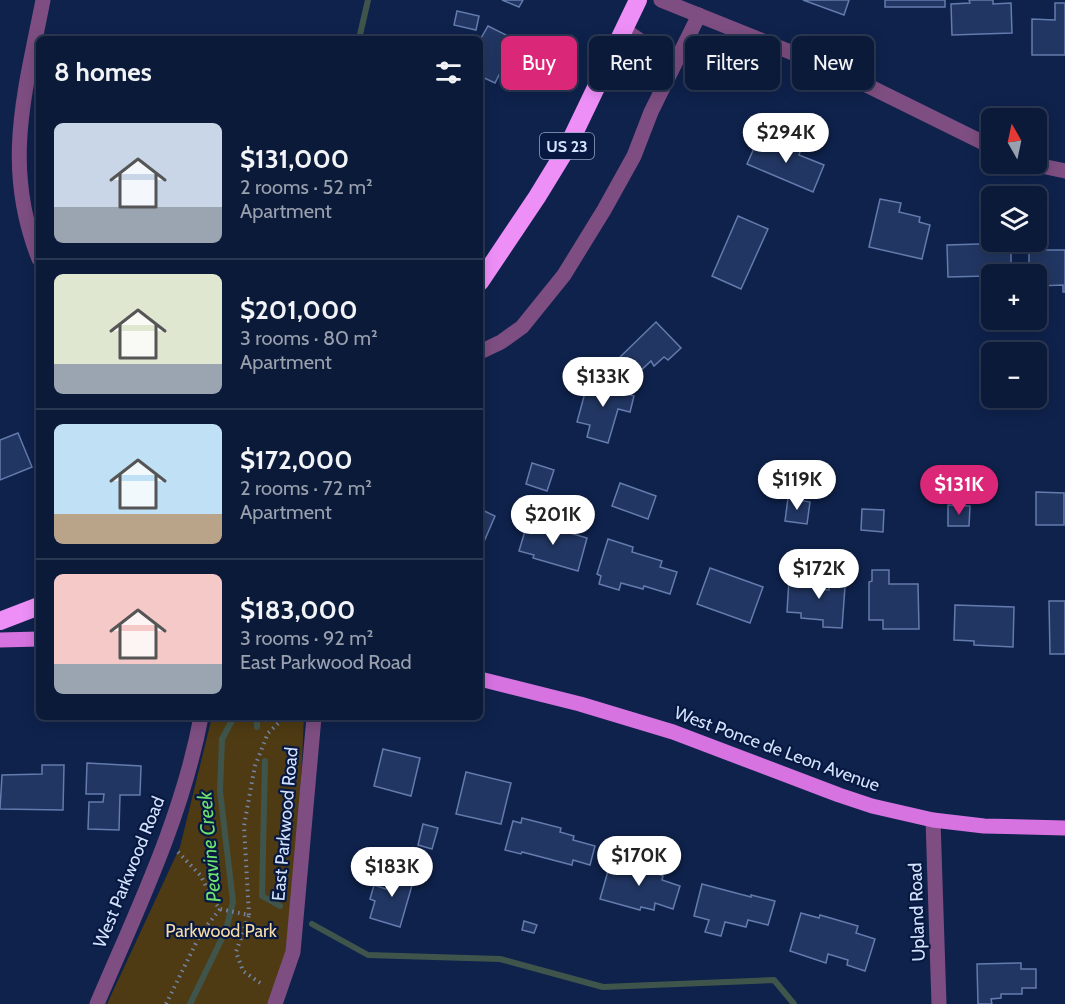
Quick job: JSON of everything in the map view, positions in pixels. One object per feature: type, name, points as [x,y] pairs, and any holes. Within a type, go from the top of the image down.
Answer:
[{"type":"highway","name":"US 23","points":[[483,278],[567,148],[638,0]]},
{"type":"highway","points":[[0,621],[36,607]]},
{"type":"main road","points":[[0,640],[36,639]]},
{"type":"main road","name":"West Ponce de Leon Avenue","points":[[483,680],[616,715],[692,739],[872,806],[933,820],[984,826],[1065,828]]},
{"type":"street","points":[[36,249],[22,201],[18,137],[24,89],[43,0]]},
{"type":"street","points":[[661,0],[840,72],[981,142]]},
{"type":"street","points":[[673,66],[699,15]]},
{"type":"street","points":[[623,29],[633,36]]},
{"type":"street","points":[[483,351],[501,342],[522,327],[564,275],[634,156],[661,90]]},
{"type":"street","points":[[1047,167],[1065,171]]},
{"type":"street","name":"West Parkwood Road","points":[[97,1004],[166,842],[195,749],[200,720]]},
{"type":"street","name":"East Parkwood Road","points":[[277,998],[292,952],[314,720]]},
{"type":"street","name":"Upland Road","points":[[933,820],[939,1004]]},
{"type":"path","points":[[277,998],[243,971],[236,952],[249,915],[244,826],[255,765],[268,733],[282,720]]},
{"type":"path","points":[[166,842],[201,876],[212,899],[220,909],[249,915]]},
{"type":"path","points":[[166,1004],[201,933],[220,909]]},
{"type":"green space","name":"Parkwood Park","points":[[211,720],[304,720],[293,952],[274,1004],[107,1004],[180,847]]},
{"type":"building","points":[[502,0],[523,0],[519,7]]},
{"type":"building","points":[[803,0],[849,0],[844,15]]},
{"type":"building","points":[[885,0],[945,0],[945,7],[885,7]]},
{"type":"building","points":[[969,0],[993,0],[993,4],[1011,3],[1012,33],[952,35],[951,4],[970,3]]},
{"type":"building","points":[[1055,3],[1065,3],[1065,55],[1032,55],[1032,19],[1055,20]]},
{"type":"building","points":[[457,11],[479,16],[476,30],[454,25]]},
{"type":"building","points":[[488,26],[508,36],[501,36],[501,71],[495,83],[483,77],[483,36]]},
{"type":"building","points":[[759,137],[787,149],[789,144],[801,149],[799,155],[824,165],[813,192],[747,164]]},
{"type":"building","points":[[880,199],[901,203],[899,212],[920,217],[919,222],[930,225],[922,259],[869,247]]},
{"type":"building","points":[[738,216],[768,229],[741,289],[712,276]]},
{"type":"building","points":[[981,244],[981,252],[1011,252],[1011,264],[981,264],[981,276],[948,277],[947,245]]},
{"type":"building","points":[[1065,250],[1065,292],[1063,292],[1063,285],[1047,286],[1047,264],[1029,264],[1029,252]]},
{"type":"building","points":[[656,322],[681,348],[668,360],[664,357],[654,366],[651,361],[637,374],[633,369],[629,372],[617,360]]},
{"type":"building","points":[[589,378],[622,387],[621,392],[634,396],[630,412],[618,409],[608,443],[587,437],[590,425],[577,422]]},
{"type":"building","points":[[18,433],[32,467],[0,480],[0,440]]},
{"type":"building","points":[[532,463],[554,470],[547,491],[526,484]]},
{"type":"building","points":[[620,483],[656,496],[648,519],[612,506]]},
{"type":"building","points":[[1036,492],[1064,493],[1064,525],[1036,525]]},
{"type":"building","points":[[788,498],[810,502],[807,524],[785,521]]},
{"type":"building","points":[[948,505],[970,506],[969,526],[948,526]]},
{"type":"building","points":[[862,509],[884,510],[883,532],[861,530]]},
{"type":"building","points":[[483,510],[495,516],[483,544]]},
{"type":"building","points":[[528,521],[587,538],[578,571],[533,558],[534,555],[519,551]]},
{"type":"building","points":[[608,539],[633,547],[632,552],[662,561],[660,567],[677,572],[670,594],[644,586],[643,589],[621,583],[619,590],[599,584],[601,576],[597,574]]},
{"type":"building","points":[[710,568],[763,587],[750,623],[697,604]]},
{"type":"building","points":[[872,570],[889,570],[889,584],[918,584],[919,629],[883,629],[883,620],[869,620],[869,582],[872,581]]},
{"type":"building","points":[[831,572],[846,573],[842,628],[823,627],[823,620],[801,618],[801,613],[787,612],[789,579],[818,581],[818,589],[829,590]]},
{"type":"building","points":[[1049,601],[1065,601],[1065,654],[1050,654]]},
{"type":"building","points":[[955,605],[1014,607],[1013,647],[974,645],[974,641],[954,640]]},
{"type":"building","points":[[383,749],[420,758],[411,796],[374,786]]},
{"type":"building","points":[[87,763],[141,766],[140,795],[120,795],[119,830],[88,829],[89,802],[103,802],[104,794],[86,794]]},
{"type":"building","points":[[42,765],[64,765],[63,810],[0,809],[2,775],[42,774]]},
{"type":"building","points":[[466,772],[511,783],[501,824],[456,814]]},
{"type":"building","points":[[522,818],[561,828],[560,832],[574,836],[573,840],[595,846],[590,865],[573,860],[572,865],[505,850],[513,821],[521,823]]},
{"type":"building","points":[[423,824],[438,828],[432,849],[418,845]]},
{"type":"building","points":[[637,861],[658,867],[656,873],[663,876],[662,880],[680,886],[673,909],[655,903],[654,910],[641,907],[640,910],[600,899],[610,864],[628,869],[629,865],[636,867]]},
{"type":"building","points":[[392,869],[415,875],[400,927],[370,918],[375,901],[370,899],[374,885],[386,889]]},
{"type":"building","points":[[702,884],[775,901],[768,925],[748,920],[746,927],[725,922],[721,936],[705,932],[709,920],[694,916]]},
{"type":"building","points":[[801,913],[819,918],[820,915],[858,926],[856,933],[875,939],[865,971],[847,965],[848,960],[828,954],[826,963],[790,951]]},
{"type":"building","points":[[524,921],[537,925],[534,933],[522,930]]},
{"type":"building","points":[[1021,963],[1021,969],[1036,969],[1036,988],[1022,988],[1022,994],[1001,994],[1001,998],[991,999],[992,1004],[978,1004],[977,964]]},
{"type":"waterway","name":"Peavine Creek","points":[[360,36],[368,0]]},
{"type":"waterway","name":"Peavine Creek","points":[[190,1004],[226,930],[233,902],[220,791],[222,739],[232,720]]},
{"type":"waterway","points":[[257,720],[257,727]]},
{"type":"waterway","points":[[265,761],[262,896],[280,906]]},
{"type":"waterway","points":[[312,924],[368,955],[500,959],[603,987],[774,980],[794,1004]]}]
